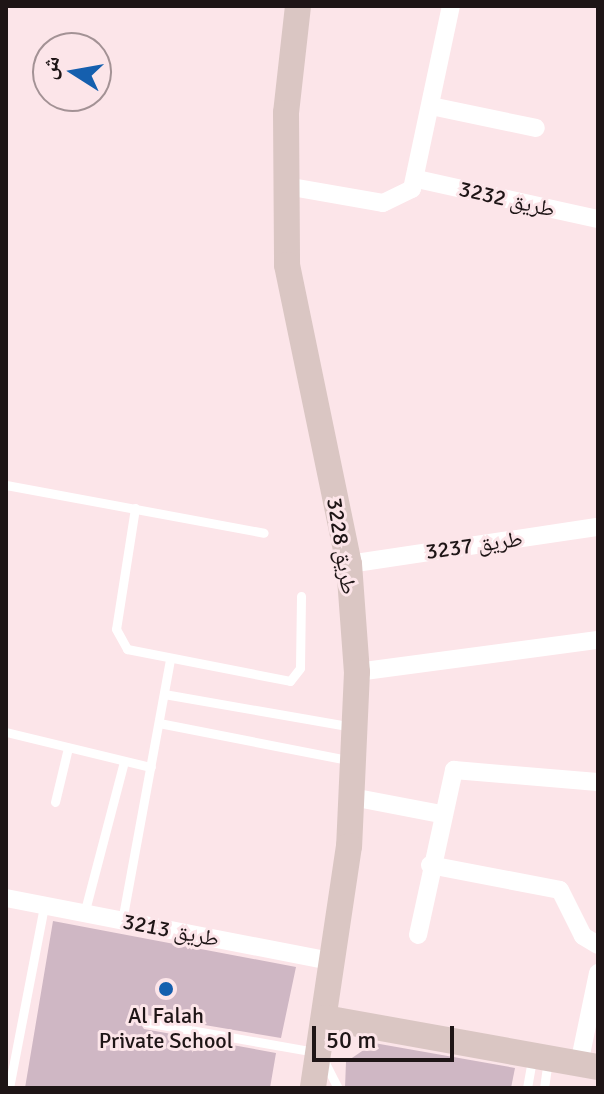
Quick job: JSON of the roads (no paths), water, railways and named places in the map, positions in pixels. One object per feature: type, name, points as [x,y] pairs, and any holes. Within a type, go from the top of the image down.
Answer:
[{"type":"street","name":"طريق 3228","points":[[298,6],[286,186],[287,265],[349,564],[357,672],[355,761],[335,962],[313,1088]]},
{"type":"street","points":[[286,186],[394,202],[417,179],[451,6]]},
{"type":"street","points":[[431,106],[536,128]]},
{"type":"street","name":"طريق 3232","points":[[417,179],[598,219]]},
{"type":"street","name":"طريق 3237","points":[[349,564],[598,527]]},
{"type":"street","points":[[357,672],[598,640]]},
{"type":"street","points":[[418,935],[450,775],[460,766],[598,782]]},
{"type":"street","points":[[352,797],[441,814]]},
{"type":"street","points":[[430,865],[560,890],[583,936],[598,945]]},
{"type":"street","name":"طريق 3213","points":[[6,898],[335,962]]},
{"type":"street","points":[[325,1018],[588,1065],[598,973]]},
{"type":"lane","points":[[6,485],[264,533]]},
{"type":"lane","points":[[135,508],[118,636],[133,652],[293,680],[300,668],[301,596]]},
{"type":"lane","points":[[122,921],[170,660]]},
{"type":"lane","points":[[164,694],[357,728]]},
{"type":"lane","points":[[159,723],[355,761]]},
{"type":"lane","points":[[6,732],[151,767]]},
{"type":"lane","points":[[55,802],[68,748]]},
{"type":"lane","points":[[84,914],[124,761]]},
{"type":"lane","points":[[9,1088],[44,906]]},
{"type":"lane","points":[[145,1022],[320,1053],[338,1088]]},
{"type":"lane","points":[[527,1088],[540,1057]]},
{"type":"lane","points":[[540,1057],[544,1088]]},
{"type":"place","name":"Al Falah Private School","points":[[166,989]]}]
